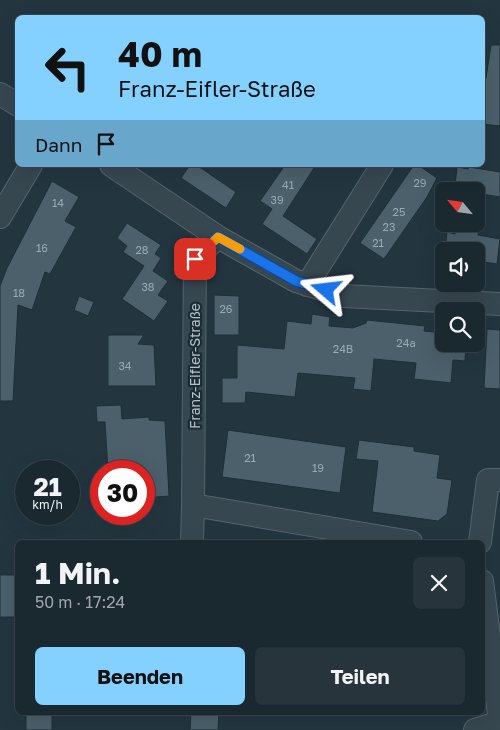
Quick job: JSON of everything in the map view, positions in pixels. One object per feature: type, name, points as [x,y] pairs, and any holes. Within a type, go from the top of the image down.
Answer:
[{"type":"street","points":[[0,94],[15,104]]},
{"type":"street","points":[[0,217],[30,167]]},
{"type":"street","points":[[113,167],[218,237],[296,281],[307,285],[344,296],[500,304]]},
{"type":"street","points":[[307,285],[381,167]]},
{"type":"street","name":"Franz-Eifler-Straße","points":[[192,540],[195,259],[218,237]]},
{"type":"street","points":[[480,540],[488,480],[500,480]]},
{"type":"street","points":[[193,505],[399,540]]},
{"type":"street","points":[[475,730],[500,722],[485,604]]},
{"type":"building","points":[[491,45],[500,45],[500,126],[485,124],[486,78]]},
{"type":"building","points":[[189,167],[197,167],[236,192],[226,208],[181,178]]},
{"type":"building","points":[[284,167],[315,167],[283,216],[317,239],[307,254],[262,224],[272,209],[260,201]]},
{"type":"building","points":[[413,167],[421,167],[437,178],[427,197],[384,259],[360,243]]},
{"type":"building","points":[[457,167],[500,172],[500,197],[485,194],[485,182],[455,182]]},
{"type":"building","points":[[52,181],[79,197],[65,221],[76,227],[50,274],[45,272],[32,310],[18,305],[13,401],[0,401],[0,286],[7,268]]},
{"type":"building","points":[[127,223],[161,245],[155,254],[161,258],[153,271],[168,281],[158,295],[168,301],[154,321],[122,299],[144,266],[123,252],[127,246],[117,238]]},
{"type":"building","points":[[447,232],[455,234],[455,232],[479,232],[478,235],[500,239],[497,264],[485,262],[485,242],[446,242]]},
{"type":"building","points":[[214,295],[239,296],[239,335],[214,335]]},
{"type":"building","points":[[79,296],[94,302],[88,316],[74,310]]},
{"type":"building","points":[[312,314],[330,317],[329,326],[353,328],[366,323],[367,320],[425,326],[424,331],[435,332],[435,352],[466,352],[465,361],[453,360],[451,383],[414,379],[416,363],[374,359],[371,391],[353,389],[355,378],[298,373],[295,397],[246,392],[245,403],[222,403],[222,378],[237,378],[237,345],[284,349],[287,321],[311,324]]},
{"type":"building","points":[[487,329],[500,330],[500,389],[484,388]]},
{"type":"building","points":[[108,335],[144,335],[138,344],[154,345],[156,386],[108,386]]},
{"type":"building","points":[[121,405],[122,419],[149,417],[149,420],[165,421],[169,496],[155,497],[155,460],[107,460],[105,422],[97,422],[96,406]]},
{"type":"building","points":[[228,430],[346,447],[340,493],[222,477]]},
{"type":"building","points":[[359,440],[414,447],[414,451],[440,455],[437,478],[452,480],[447,514],[438,521],[372,512],[378,461],[356,459]]},
{"type":"building","points":[[0,575],[15,575],[15,617],[0,617]]},
{"type":"building","points":[[26,715],[52,715],[52,730],[26,730]]},
{"type":"building","points":[[191,715],[219,715],[218,730],[190,730]]},
{"type":"slow traffic","points":[[214,241],[218,237],[240,249]]},
{"type":"route","points":[[195,259],[218,237],[296,281],[326,290]]}]
